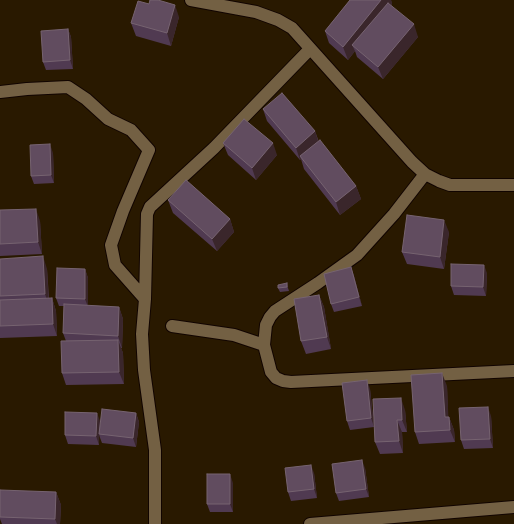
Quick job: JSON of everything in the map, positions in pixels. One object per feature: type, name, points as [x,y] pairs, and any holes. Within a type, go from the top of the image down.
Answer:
[{"type":"street","points":[[192,0],[256,12],[278,20],[292,28],[412,162],[425,174],[450,185],[514,185]]},
{"type":"street","points":[[155,524],[155,450],[144,370],[142,334],[145,299],[147,214],[150,207],[214,148],[310,49]]},
{"type":"street","points":[[0,92],[27,89],[68,88],[86,99],[108,119],[131,130],[149,150],[123,211],[111,245],[115,266],[145,299]]},
{"type":"street","points":[[425,174],[385,224],[357,255],[275,311],[270,317],[266,325],[264,345],[271,372],[276,378],[283,381],[514,371]]},
{"type":"street","points":[[172,326],[234,335],[264,345]]},
{"type":"street","points":[[310,524],[514,507]]},
{"type":"building","points":[[150,0],[158,0],[175,5],[167,33],[131,23],[138,1],[149,4]]},
{"type":"building","points":[[350,0],[381,0],[343,47],[325,31]]},
{"type":"building","points":[[388,3],[414,24],[378,67],[352,45]]},
{"type":"building","points":[[68,29],[70,60],[43,62],[41,31]]},
{"type":"building","points":[[282,93],[315,131],[296,148],[263,109]]},
{"type":"building","points":[[244,119],[273,143],[252,168],[223,143]]},
{"type":"building","points":[[320,140],[356,186],[336,202],[300,156]]},
{"type":"building","points":[[50,144],[51,175],[31,176],[30,145]]},
{"type":"building","points":[[186,180],[230,219],[212,239],[168,200]]},
{"type":"building","points":[[36,209],[38,242],[0,244],[0,210]]},
{"type":"building","points":[[407,215],[444,220],[440,257],[402,252]]},
{"type":"building","points":[[43,256],[45,294],[0,296],[0,259]]},
{"type":"building","points":[[451,264],[484,265],[483,287],[451,286]]},
{"type":"building","points":[[351,267],[359,297],[331,304],[324,274]]},
{"type":"building","points":[[57,268],[85,269],[85,299],[56,298]]},
{"type":"building","points":[[287,283],[287,287],[278,288],[278,285]]},
{"type":"building","points":[[319,295],[327,337],[301,341],[294,299]]},
{"type":"building","points":[[52,298],[53,324],[0,326],[0,300]]},
{"type":"building","points":[[64,304],[119,307],[118,336],[63,333]]},
{"type":"building","points":[[118,340],[119,372],[62,373],[61,341]]},
{"type":"building","points":[[442,373],[445,417],[449,417],[450,430],[415,432],[411,375]]},
{"type":"building","points":[[367,380],[371,418],[347,421],[342,383]]},
{"type":"building","points":[[401,398],[402,420],[397,420],[399,441],[375,442],[373,399]]},
{"type":"building","points":[[488,407],[490,439],[461,440],[459,408]]},
{"type":"building","points":[[102,409],[136,413],[133,438],[99,434]]},
{"type":"building","points":[[65,412],[97,413],[96,436],[65,435]]},
{"type":"building","points":[[362,460],[366,489],[336,493],[332,464]]},
{"type":"building","points":[[311,465],[314,489],[288,492],[285,468]]},
{"type":"building","points":[[207,474],[230,474],[230,504],[207,504]]},
{"type":"building","points":[[0,490],[56,492],[55,519],[0,517]]}]
